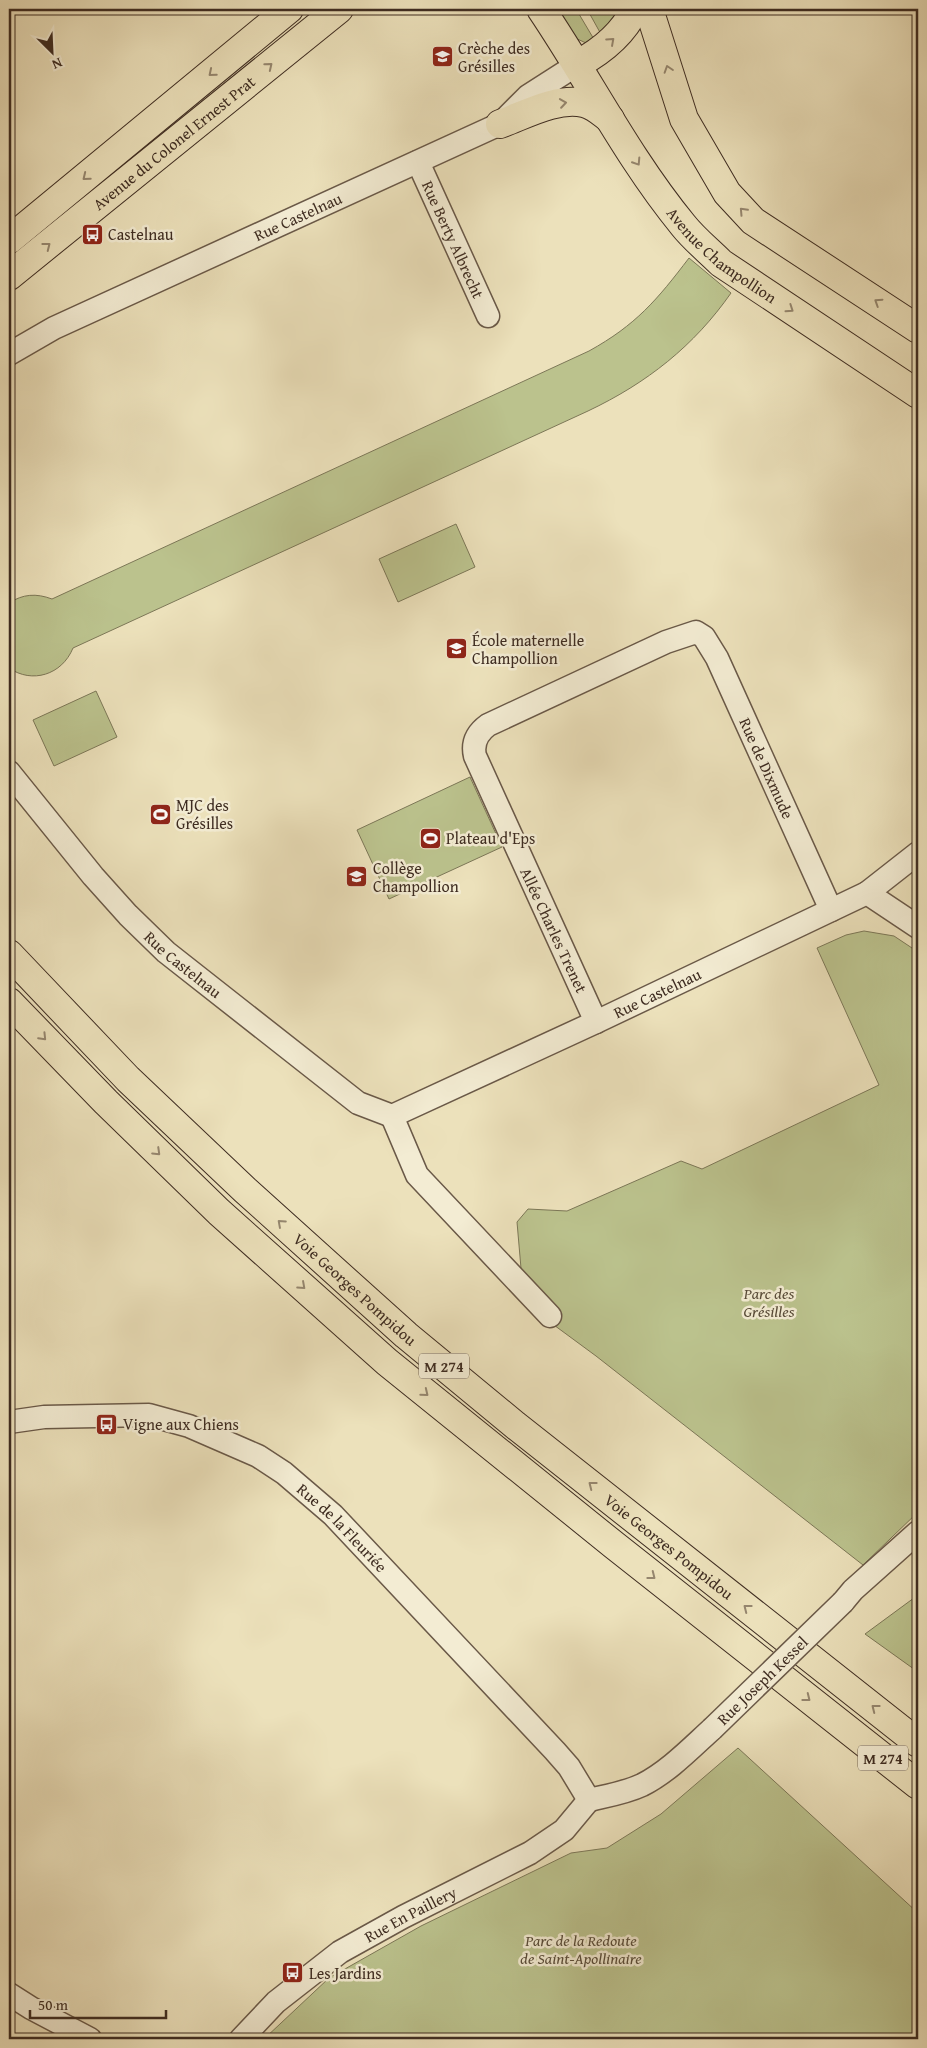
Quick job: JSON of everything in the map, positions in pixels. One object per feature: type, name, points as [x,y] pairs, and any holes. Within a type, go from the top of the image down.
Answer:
[{"type":"main road","name":"Avenue du Colonel Ernest Prat","points":[[9,240],[289,9]]},
{"type":"main road","name":"Avenue du Colonel Ernest Prat","points":[[9,276],[339,9]]},
{"type":"main road","name":"Avenue Champollion","points":[[541,9],[578,64],[646,176],[684,226],[721,263],[918,394]]},
{"type":"main road","points":[[578,64],[604,48],[620,33],[635,9]]},
{"type":"main road","points":[[648,9],[684,120],[727,193],[753,221],[918,329]]},
{"type":"main road","points":[[500,124],[552,104],[572,102],[591,106],[612,120]]},
{"type":"main road","name":"Voie Georges Pompidou","points":[[9,954],[128,1079],[245,1190],[406,1335],[515,1425],[918,1743]]},
{"type":"main road","name":"Voie Georges Pompidou","points":[[9,1002],[106,1102],[219,1212],[387,1362],[918,1786]]},
{"type":"main road","points":[[847,1730],[918,1798]]},
{"type":"street","name":"Rue Castelnau","points":[[9,354],[54,328],[500,124],[528,96],[578,64]]},
{"type":"street","name":"Rue Berty Albrecht","points":[[418,162],[488,316]]},
{"type":"street","name":"Rue de Dixmude","points":[[475,756],[474,750],[477,734],[488,725],[666,642],[696,632],[704,637],[717,658],[831,910]]},
{"type":"street","name":"Allée Charles Trenet","points":[[475,756],[596,1022]]},
{"type":"street","name":"Rue Castelnau","points":[[9,772],[93,876],[128,915],[166,952],[358,1103],[392,1116],[596,1022],[750,947],[867,893],[918,853]]},
{"type":"street","points":[[867,893],[918,927]]},
{"type":"street","points":[[392,1116],[417,1175],[550,1316]]},
{"type":"street","name":"Rue de la Fleuriée","points":[[9,1422],[44,1417],[149,1415],[189,1426],[258,1456],[284,1473],[333,1516],[555,1751],[569,1767],[589,1800]]},
{"type":"street","name":"Rue Joseph Kessel","points":[[589,1800],[628,1791],[643,1784],[674,1762],[712,1729],[843,1602],[853,1590],[918,1532]]},
{"type":"street","name":"Rue En Paillery","points":[[241,2039],[276,2002],[340,1952],[403,1917],[530,1853],[564,1830],[589,1800]]},
{"type":"street","points":[[9,1994],[31,2008],[90,2039]]},
{"type":"green space","points":[[557,9],[576,9],[595,41],[586,43],[573,37]]},
{"type":"green space","points":[[587,9],[622,9],[602,36]]},
{"type":"green space","points":[[689,258],[731,293],[717,312],[685,346],[668,361],[630,388],[588,411],[73,648],[62,665],[46,674],[27,675],[9,668],[9,603],[30,595],[52,599],[589,351],[620,331],[645,310]]},
{"type":"green space","points":[[456,524],[475,567],[398,602],[379,559]]},
{"type":"green space","points":[[96,691],[117,737],[54,766],[33,720]]},
{"type":"green space","name":"Plateau d'Eps","points":[[470,777],[502,847],[389,899],[357,830]]},
{"type":"green space","name":"Parc des Grésilles","points":[[864,931],[894,936],[918,952],[918,1512],[863,1565],[596,1356],[524,1303],[517,1222],[528,1209],[567,1211],[681,1161],[702,1169],[879,1085],[817,948],[846,935]]},
{"type":"green space","points":[[918,1595],[918,1672],[865,1634]]},
{"type":"green space","name":"Parc de la Redoute de Saint-Apollinaire","points":[[738,1748],[918,1913],[918,2039],[264,2039],[329,1978],[421,1926],[571,1853],[607,1848],[661,1814]]},
{"type":"place","name":"Crèche des Grésilles","points":[[442,57]]},
{"type":"place","name":"Castelnau","points":[[92,234]]},
{"type":"place","name":"École maternelle Champollion","points":[[456,649]]},
{"type":"place","name":"MJC des Grésilles","points":[[160,814]]},
{"type":"place","name":"Plateau d'Eps","points":[[430,838]]},
{"type":"place","name":"Collège Champollion","points":[[357,877]]},
{"type":"place","name":"Vigne aux Chiens","points":[[107,1424]]},
{"type":"place","name":"Les Jardins","points":[[293,1973]]}]
